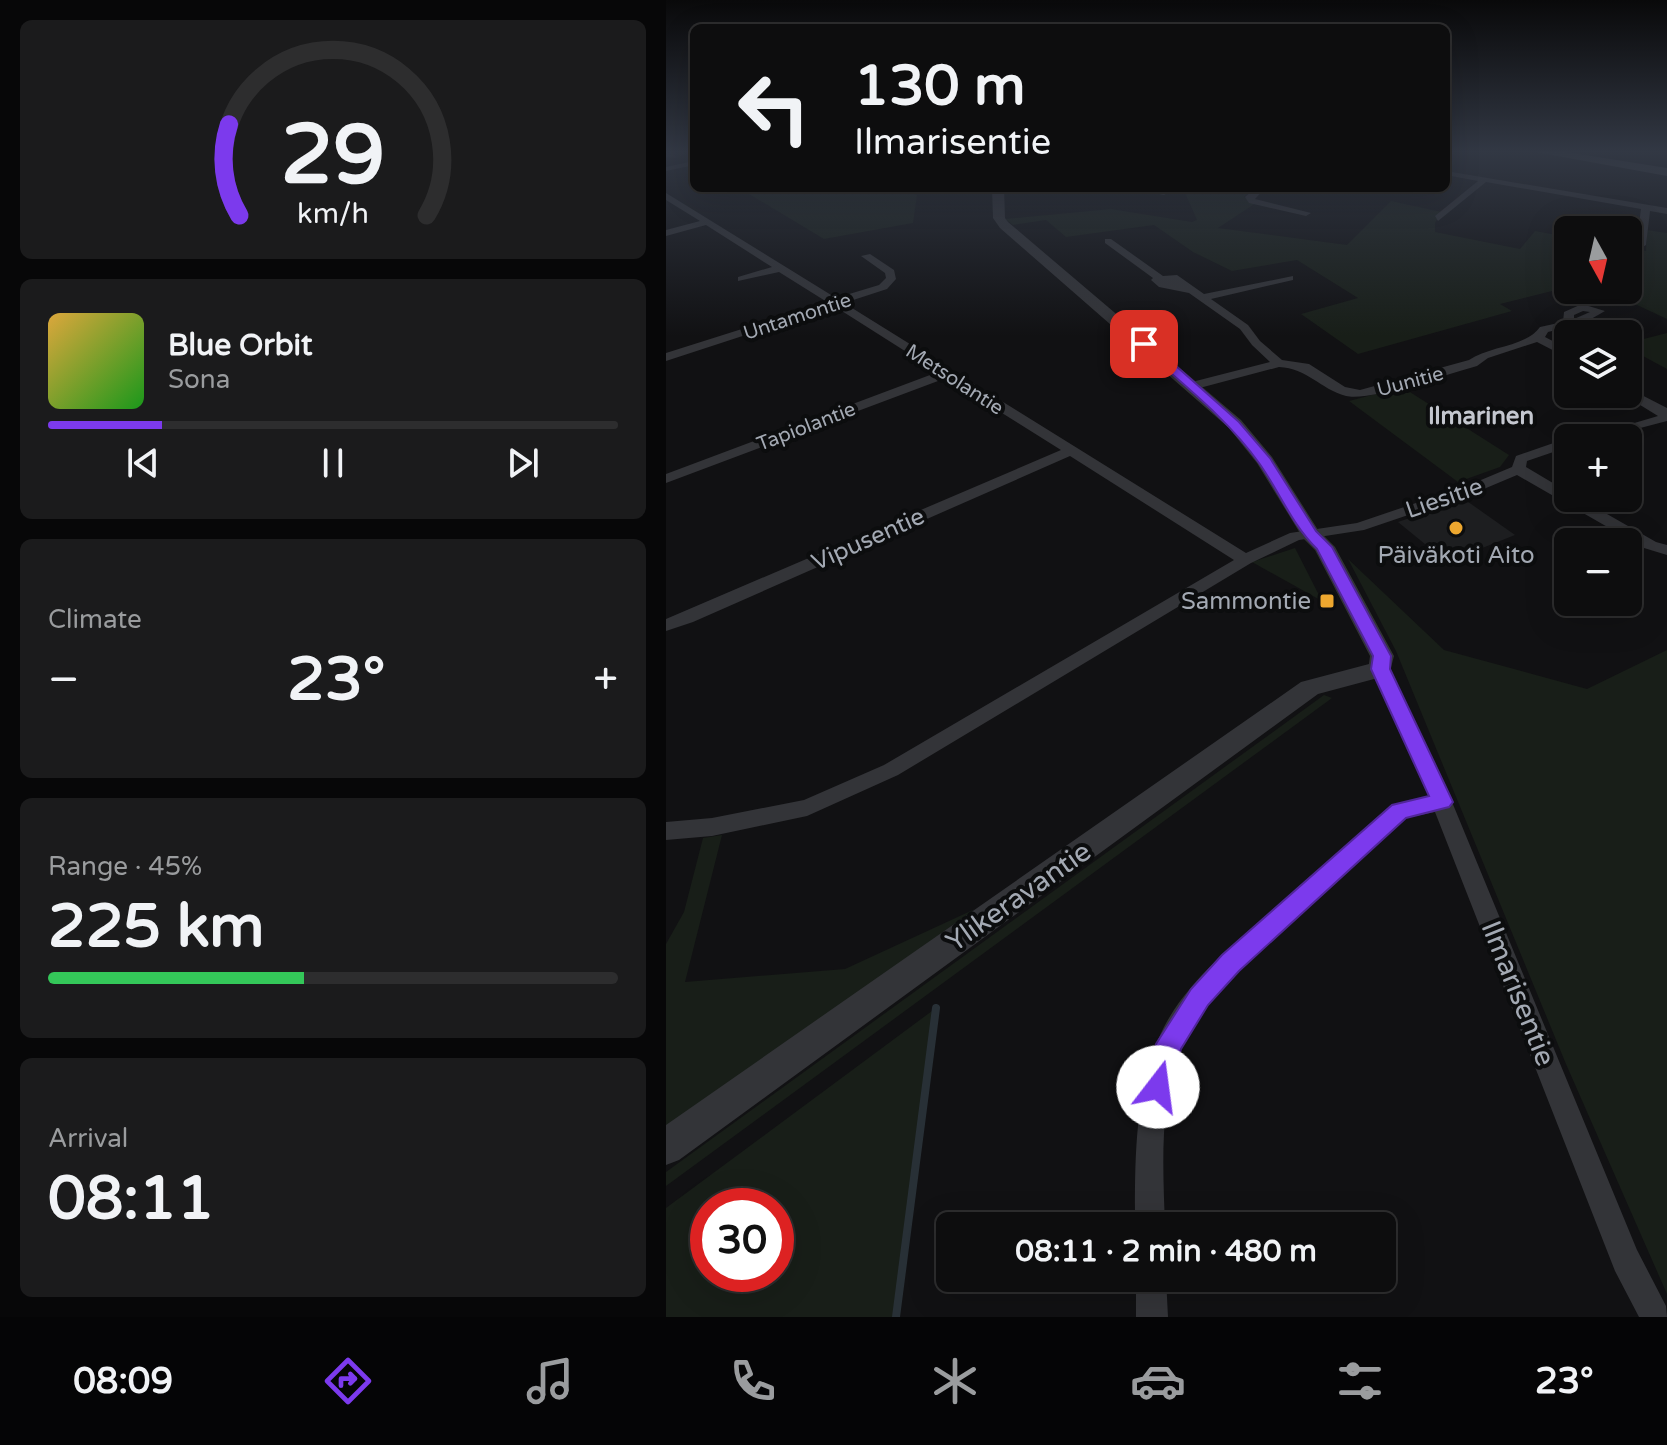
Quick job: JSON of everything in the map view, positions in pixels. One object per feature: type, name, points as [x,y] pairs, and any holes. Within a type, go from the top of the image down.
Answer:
[{"type":"street","name":"Metsolantie","points":[[691,212],[840,303],[1068,452],[1245,560]]},
{"type":"street","name":"Ilmarisentie","points":[[999,212],[1004,225],[1235,424],[1265,461],[1310,534],[1312,548],[1369,658],[1380,669],[1442,802],[1626,1260],[1655,1317]]},
{"type":"street","points":[[1438,218],[1445,212]]},
{"type":"street","points":[[1642,238],[1645,212]]},
{"type":"street","points":[[666,233],[707,222]]},
{"type":"street","points":[[1108,241],[1159,277],[1173,277],[1204,297],[1244,327],[1256,343],[1279,363]]},
{"type":"street","name":"Untamontie","points":[[666,357],[883,287],[891,279],[890,272],[866,256]]},
{"type":"street","points":[[742,279],[781,268]]},
{"type":"street","points":[[1204,297],[1289,278]]},
{"type":"street","name":"Uunitie","points":[[1192,386],[1279,363],[1304,364],[1345,393],[1360,394],[1473,363],[1484,355],[1538,338],[1544,329],[1554,326]]},
{"type":"street","points":[[1538,338],[1554,347]]},
{"type":"street","name":"Tapiolantie","points":[[666,479],[947,373]]},
{"type":"street","points":[[1642,400],[1667,413],[1664,418],[1642,425]]},
{"type":"street","name":"Liesitie","points":[[1310,534],[1359,527],[1474,488],[1518,469],[1521,459],[1554,447]]},
{"type":"street","name":"Vipusentie","points":[[666,625],[1068,452]]},
{"type":"street","points":[[1518,469],[1650,545],[1667,550]]},
{"type":"street","points":[[666,831],[712,827],[807,808],[891,770],[1245,560],[1295,536],[1310,534]]},
{"type":"street","name":"Ylikeravantie","points":[[666,1147],[1310,688],[1380,669]]},
{"type":"street","points":[[1150,1212],[1153,1108],[1169,1044],[1199,997],[1230,963],[1400,811],[1442,802]]},
{"type":"street","points":[[1151,1292],[1152,1317]]},
{"type":"shaded area","points":[[780,212],[915,212],[913,223],[824,239]]},
{"type":"shaded area","points":[[1074,212],[1133,212],[1192,222],[1197,220],[1194,212],[1242,212],[1218,228],[1347,245],[1380,212],[1442,212],[1435,223],[1435,232],[1520,249],[1535,231],[1554,234],[1554,290],[1500,304],[1512,311],[1358,354],[1301,314],[1358,298],[1297,260],[1232,271],[1193,252],[1154,225],[1066,237],[1046,220],[1013,225],[1005,219]]},
{"type":"shaded area","points":[[1647,230],[1667,233],[1667,319],[1635,304],[1642,304],[1642,250],[1646,251]]},
{"type":"shaded area","points":[[1667,333],[1667,369],[1642,356],[1642,339]]},
{"type":"shaded area","points":[[1402,387],[1509,455],[1500,467],[1458,482],[1349,401]]},
{"type":"shaded area","name":"Päiväkoti Aito","points":[[1464,499],[1515,535],[1447,562],[1398,522]]},
{"type":"shaded area","points":[[1295,548],[1322,601],[1252,562]]},
{"type":"shaded area","points":[[1348,559],[1444,650],[1587,689],[1667,650],[1667,1294],[1566,1064],[1396,651]]},
{"type":"shaded area","points":[[1324,695],[1332,698],[666,1186],[666,1172]]},
{"type":"shaded area","points":[[722,835],[685,982],[845,969],[975,909],[666,1131],[666,944],[684,912],[703,838]]},
{"type":"shaded area","points":[[936,1008],[896,1317],[666,1317],[666,1208],[690,1190],[690,1292],[794,1292],[794,1188],[693,1188]]},
{"type":"waterway","points":[[896,1317],[936,1008]]},
{"type":"place","name":"Päiväkoti Aito","points":[[1456,528]]},
{"type":"place","name":"Sammontie","points":[[1327,601]]},
{"type":"district","name":"Ilmarinen","points":[[1481,416]]},
{"type":"route","points":[[1144,344],[1235,424],[1265,461],[1310,534],[1324,547],[1382,656],[1380,669],[1442,802],[1400,811],[1230,963],[1199,997],[1169,1044],[1158,1087]]}]
